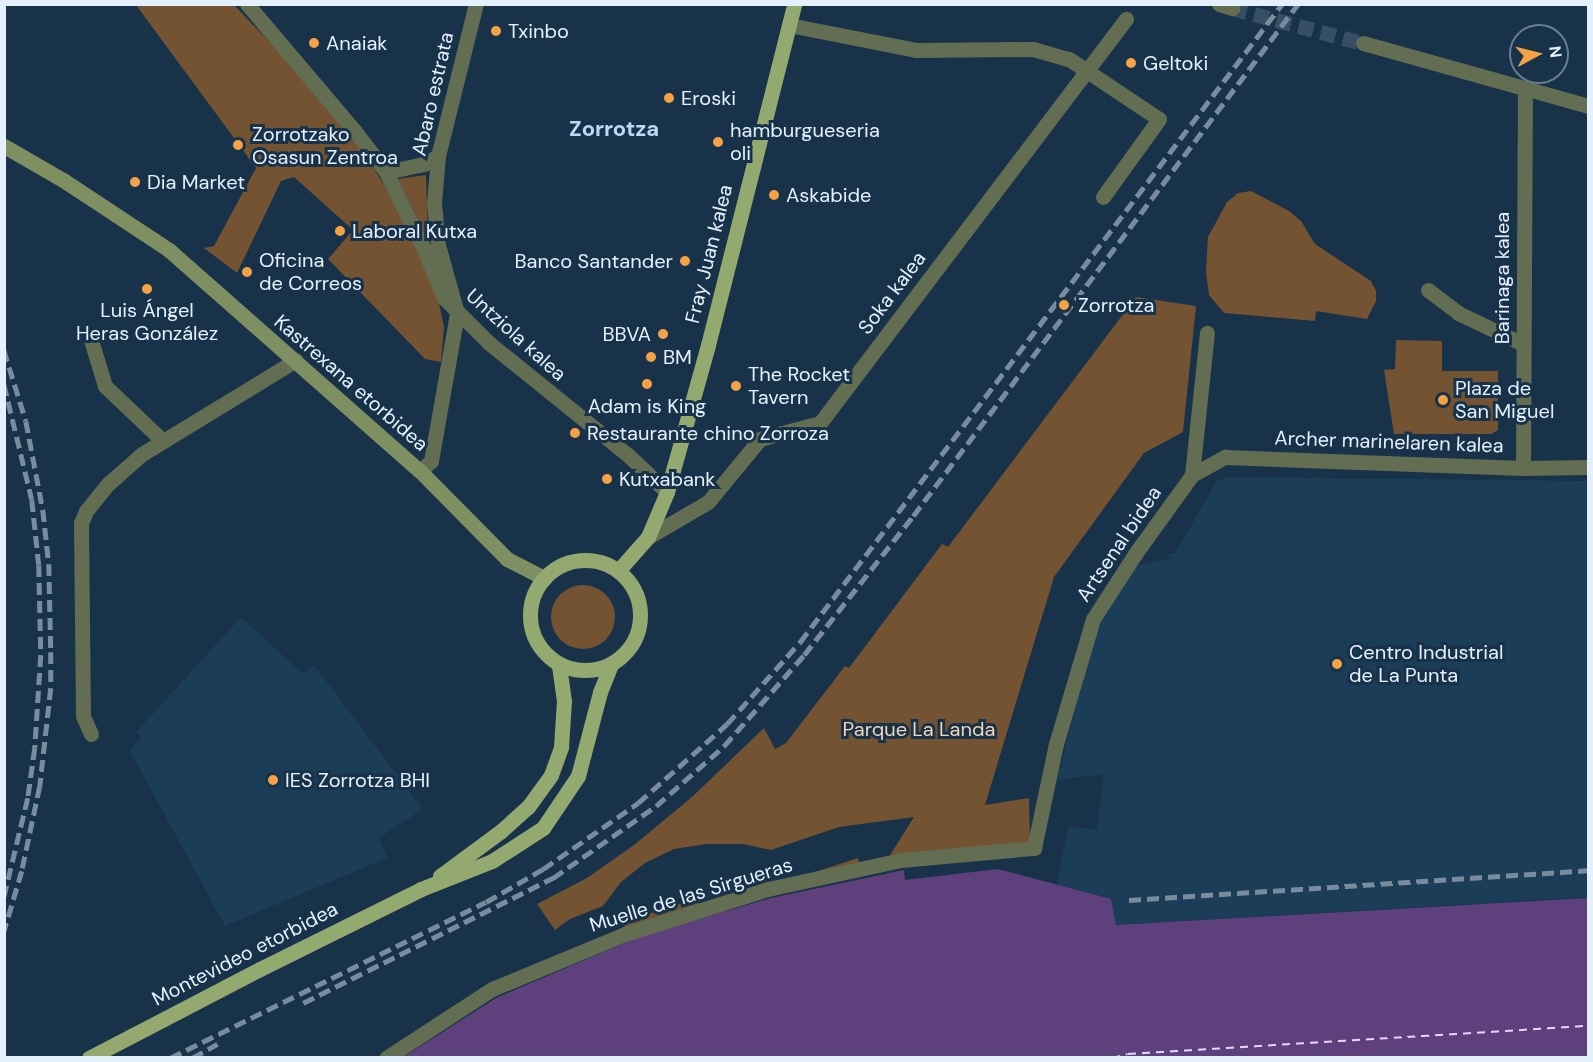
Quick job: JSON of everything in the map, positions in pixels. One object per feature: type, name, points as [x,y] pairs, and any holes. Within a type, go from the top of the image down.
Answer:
[{"type":"main road","name":"Fray Juan kalea","points":[[618,571],[648,537],[667,492],[703,364],[794,4]]},
{"type":"main road","points":[[588,560],[604,563],[618,571],[630,584],[638,601],[640,619],[636,636],[626,652],[612,663],[595,670],[577,669],[559,664],[536,642],[530,626],[530,609],[535,592],[544,578],[557,568],[572,561],[588,560]]},
{"type":"main road","name":"Montevideo etorbidea","points":[[89,1058],[260,969],[422,889],[492,861],[543,828],[578,776],[600,692],[612,663]]},
{"type":"main road","name":"Montevideo etorbidea","points":[[422,889],[521,813],[551,775],[561,747],[564,701],[559,664]]},
{"type":"street","name":"Untziola kalea","points":[[247,4],[347,121],[386,172],[424,249],[444,298],[489,343],[629,456],[667,492]]},
{"type":"street","name":"Abaro estrata","points":[[420,471],[431,461],[458,313],[438,245],[434,203],[438,156],[476,4]]},
{"type":"street","name":"Soka kalea","points":[[648,537],[708,502],[760,439],[820,423],[1126,19]]},
{"type":"street","points":[[789,25],[916,50],[1033,49],[1069,59],[1159,119],[1103,197]]},
{"type":"street","points":[[1363,43],[1588,106]]},
{"type":"street","name":"Barinaga kalea","points":[[1523,468],[1525,88]]},
{"type":"street","name":"Kastrexana etorbidea","points":[[4,146],[63,180],[169,250],[420,471],[507,559],[544,578]]},
{"type":"street","points":[[386,172],[424,164],[438,156]]},
{"type":"street","points":[[1428,290],[1458,313],[1522,344]]},
{"type":"street","points":[[1192,476],[1207,333]]},
{"type":"street","points":[[91,340],[105,386],[163,441]]},
{"type":"street","points":[[91,734],[83,716],[81,523],[86,511],[108,484],[142,454],[296,360]]},
{"type":"street","name":"Archer marinelaren kalea","points":[[1192,476],[1225,457],[1523,468],[1588,467]]},
{"type":"street","name":"Artsenal bidea","points":[[1034,848],[1056,744],[1093,620],[1135,554],[1192,476]]},
{"type":"street","name":"Muelle de las Sirgueras","points":[[386,1058],[492,989],[625,934],[768,889],[901,860],[1034,848]]},
{"type":"shaded area","name":"Centro Industrial de La Punta","points":[[1229,477],[1588,481],[1588,897],[1115,925],[1111,899],[1057,885],[1068,826],[1097,830],[1104,774],[1057,780],[1097,622],[1134,566],[1169,559],[1169,554],[1175,553],[1217,481]]},
{"type":"shaded area","name":"IES Zorrotza BHI","points":[[241,617],[303,674],[314,665],[423,809],[379,838],[387,858],[225,926],[130,751],[141,737],[136,732]]},
{"type":"shaded area","points":[[998,869],[1111,899],[1116,925],[1588,898],[1588,1057],[402,1058],[496,998],[641,936],[771,898],[904,870],[905,880]]},
{"type":"green space","points":[[136,5],[234,5],[287,60],[367,158],[388,191],[428,272],[439,303],[444,327],[441,362],[425,359],[328,259],[353,230],[294,177],[281,181],[237,273],[204,248],[214,246],[256,168]]},
{"type":"green space","points":[[426,175],[428,230],[425,233],[398,179]]},
{"type":"green space","points":[[1251,191],[1289,211],[1301,221],[1315,244],[1371,281],[1376,291],[1376,301],[1367,319],[1316,311],[1315,321],[1224,313],[1209,295],[1206,272],[1208,237],[1227,202],[1238,193]]},
{"type":"green space","name":"Parque La Landa","points":[[1136,297],[1196,306],[1183,432],[1144,453],[1054,577],[985,805],[1029,798],[1030,843],[890,855],[914,817],[839,827],[771,850],[743,844],[707,844],[674,849],[645,863],[621,882],[603,906],[570,919],[555,930],[537,904],[587,878],[634,845],[692,797],[764,728],[775,749],[786,743],[845,666],[849,668],[942,544],[948,547]]},
{"type":"green space","name":"Plaza de San Miguel","points":[[1396,340],[1442,341],[1442,371],[1498,371],[1498,430],[1491,434],[1394,434],[1384,370],[1395,369]]},
{"type":"green space","points":[[583,585],[601,591],[609,599],[615,617],[609,635],[601,643],[583,649],[565,643],[557,635],[551,617],[557,599],[565,591]]},
{"type":"green space","points":[[858,858],[860,864],[795,885],[793,879]]},
{"type":"green space","points":[[697,898],[699,904],[625,928],[623,922]]},
{"type":"ferry route","points":[[1112,1058],[1128,1054],[1588,1026]]},
{"type":"tunnel","points":[[1232,8],[1363,43]]},
{"type":"railway","points":[[170,1058],[486,902],[543,869],[638,803],[727,724],[800,642],[1282,4]]},
{"type":"railway","points":[[303,1003],[553,878],[656,806],[724,746],[804,655],[913,516],[1298,4]]},
{"type":"railway","points":[[4,350],[26,421],[43,510],[49,564],[51,652],[51,688],[40,786],[22,871],[4,932]]},
{"type":"railway","points":[[4,384],[32,500],[39,565],[41,655],[35,748],[28,798],[4,897]]},
{"type":"railway","points":[[1129,900],[1588,870]]},
{"type":"railway","points":[[192,1058],[217,1044]]},
{"type":"place","name":"Txinbo","points":[[496,31]]},
{"type":"place","name":"Anaiak","points":[[314,43]]},
{"type":"place","name":"Geltoki","points":[[1131,63]]},
{"type":"place","name":"Eroski","points":[[669,98]]},
{"type":"place","name":"hamburgueseria oli","points":[[718,142]]},
{"type":"place","name":"Zorrotzako Osasun Zentroa","points":[[238,145]]},
{"type":"place","name":"Dia Market","points":[[135,182]]},
{"type":"place","name":"Askabide","points":[[774,195]]},
{"type":"place","name":"Laboral Kutxa","points":[[340,231]]},
{"type":"place","name":"Banco Santander","points":[[685,261]]},
{"type":"place","name":"Oficina de Correos","points":[[247,272]]},
{"type":"place","name":"Luis Ángel Heras González","points":[[147,289]]},
{"type":"place","name":"Zorrotza","points":[[1064,305]]},
{"type":"place","name":"BBVA","points":[[663,334]]},
{"type":"place","name":"BM","points":[[651,357]]},
{"type":"place","name":"Adam is King","points":[[647,384]]},
{"type":"place","name":"The Rocket Tavern","points":[[736,386]]},
{"type":"place","name":"Plaza de San Miguel","points":[[1443,400]]},
{"type":"place","name":"Restaurante chino Zorroza","points":[[575,433]]},
{"type":"place","name":"Kutxabank","points":[[607,479]]},
{"type":"place","name":"Centro Industrial de La Punta","points":[[1337,664]]},
{"type":"place","name":"IES Zorrotza BHI","points":[[273,780]]},
{"type":"district","name":"Zorrotza","points":[[614,129]]}]
